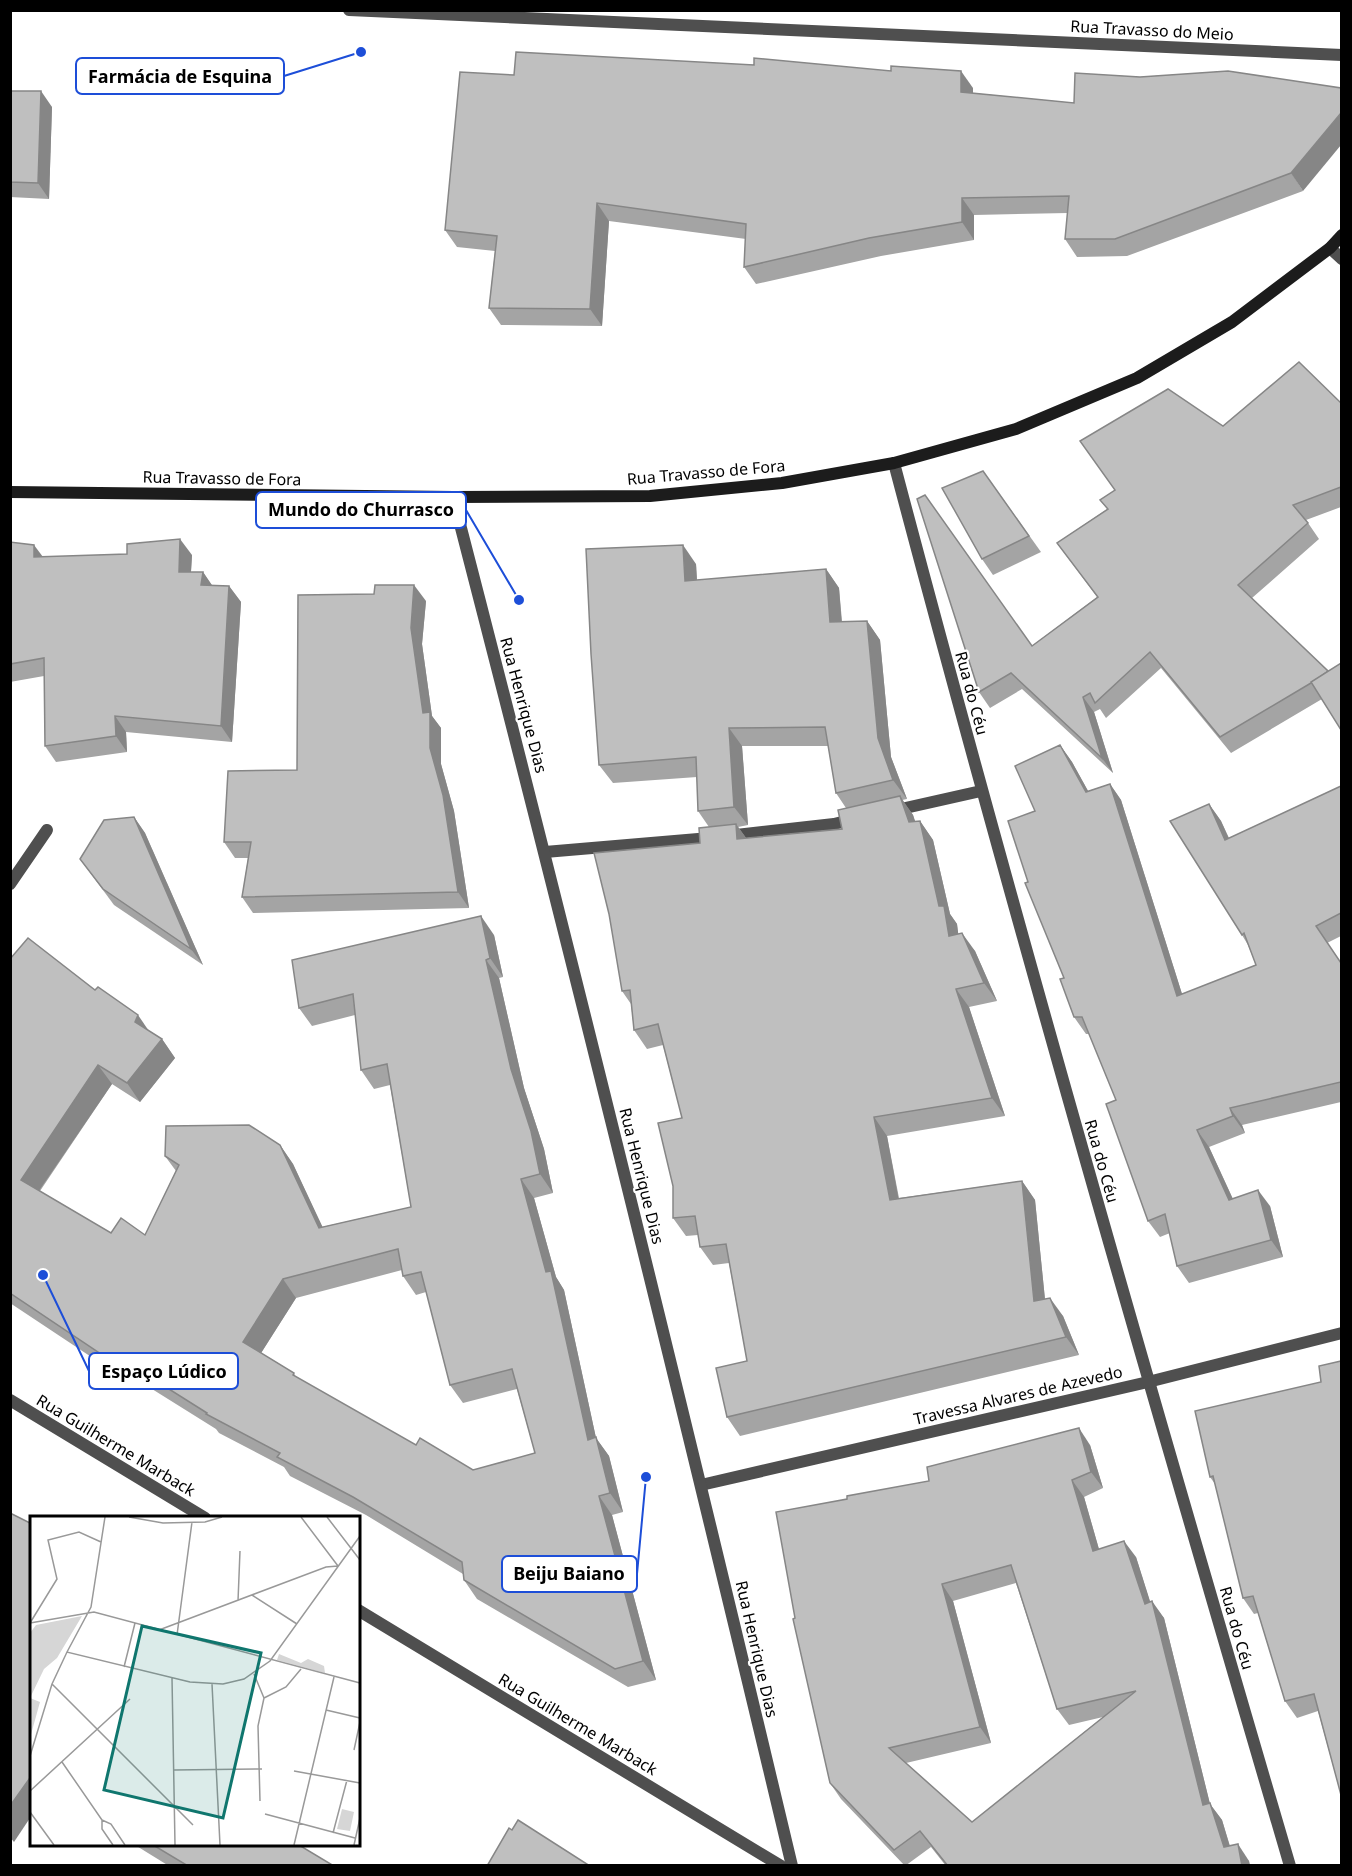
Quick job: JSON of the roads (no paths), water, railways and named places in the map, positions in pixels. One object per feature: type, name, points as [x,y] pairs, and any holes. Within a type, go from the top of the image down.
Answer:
[{"type":"main road","name":"Rua Travasso de Fora","points":[[10,492],[453,497],[650,496],[782,483],[894,463],[1016,429],[1137,378],[1232,322],[1330,248],[1341,236]]},
{"type":"street","name":"Rua Travasso do Meio","points":[[349,10],[1341,55]]},
{"type":"street","points":[[1330,248],[1341,259]]},
{"type":"street","name":"Rua do Céu","points":[[894,463],[981,791],[1148,1382],[1290,1866]]},
{"type":"street","name":"Rua Henrique Dias","points":[[453,497],[545,852],[792,1866]]},
{"type":"street","points":[[545,852],[710,838],[834,824],[981,791]]},
{"type":"street","points":[[10,884],[47,830]]},
{"type":"street","name":"Travessa Alvares de Azevedo","points":[[701,1485],[1148,1382],[1341,1333]]},
{"type":"street","name":"Rua Guilherme Marback","points":[[10,1400],[202,1516]]},
{"type":"street","name":"Rua Guilherme Marback","points":[[360,1611],[781,1866]]},
{"type":"place","name":"Farmácia de Esquina","points":[[361,52]]},
{"type":"place","name":"Mundo do Churrasco","points":[[519,600]]},
{"type":"place","name":"Espaço Lúdico","points":[[43,1275]]},
{"type":"place","name":"Beiju Baiano","points":[[646,1477]]}]
